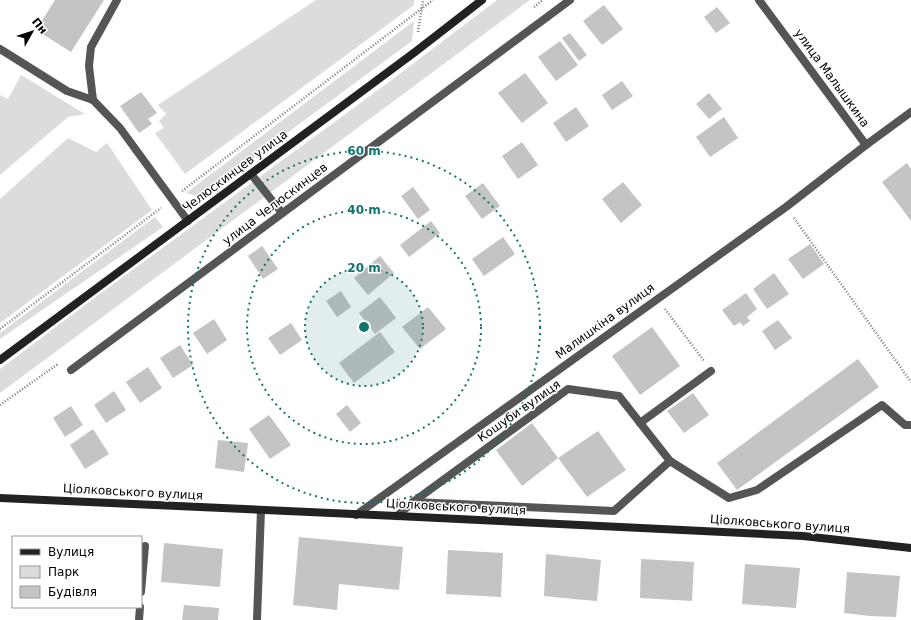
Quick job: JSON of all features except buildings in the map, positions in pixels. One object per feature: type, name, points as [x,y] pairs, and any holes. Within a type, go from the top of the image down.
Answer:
[{"type":"main road","name":"Челюскинцев улица","points":[[0,360],[415,52],[482,0]]},
{"type":"main road","name":"Ціолковського вулиця","points":[[0,498],[803,536],[911,548]]},
{"type":"street","points":[[93,100],[89,66],[91,47],[118,0]]},
{"type":"street","name":"улица Челюскинцев","points":[[72,370],[570,0]]},
{"type":"street","name":"улица Малышкина","points":[[759,0],[866,145],[911,112]]},
{"type":"street","points":[[0,49],[67,90],[93,100],[120,128],[188,221]]},
{"type":"street","name":"Малишкіна вулиця","points":[[356,514],[786,207],[866,145]]},
{"type":"street","points":[[251,174],[282,213]]},
{"type":"street","points":[[640,423],[711,371]]},
{"type":"street","name":"Кошуби вулиця","points":[[397,516],[413,502],[568,389],[619,396],[670,461],[729,498],[757,490],[882,405],[905,425],[911,425]]},
{"type":"street","points":[[413,502],[614,511],[670,461]]},
{"type":"street","points":[[257,620],[262,520],[261,510]]},
{"type":"street","points":[[142,580],[145,546]]},
{"type":"street","points":[[139,620],[140,608]]},
{"type":"path","points":[[415,52],[423,0]]},
{"type":"path","points":[[0,329],[433,0]]},
{"type":"path","points":[[786,207],[911,382]]},
{"type":"path","points":[[658,298],[711,371]]},
{"type":"path","points":[[0,405],[61,362],[72,370]]},
{"type":"green space","points":[[316,0],[414,0],[414,5],[185,174],[155,133],[164,128],[159,121],[166,114],[158,105]]},
{"type":"green space","points":[[497,0],[530,0],[0,393],[0,369],[389,82]]},
{"type":"green space","points":[[414,21],[412,41],[200,197],[186,193]]},
{"type":"green space","points":[[21,75],[85,114],[68,117],[0,175],[0,95],[8,99]]},
{"type":"green space","points":[[68,138],[96,152],[107,143],[152,210],[0,323],[0,199]]},
{"type":"green space","points":[[155,217],[163,227],[0,339],[0,333]]}]
